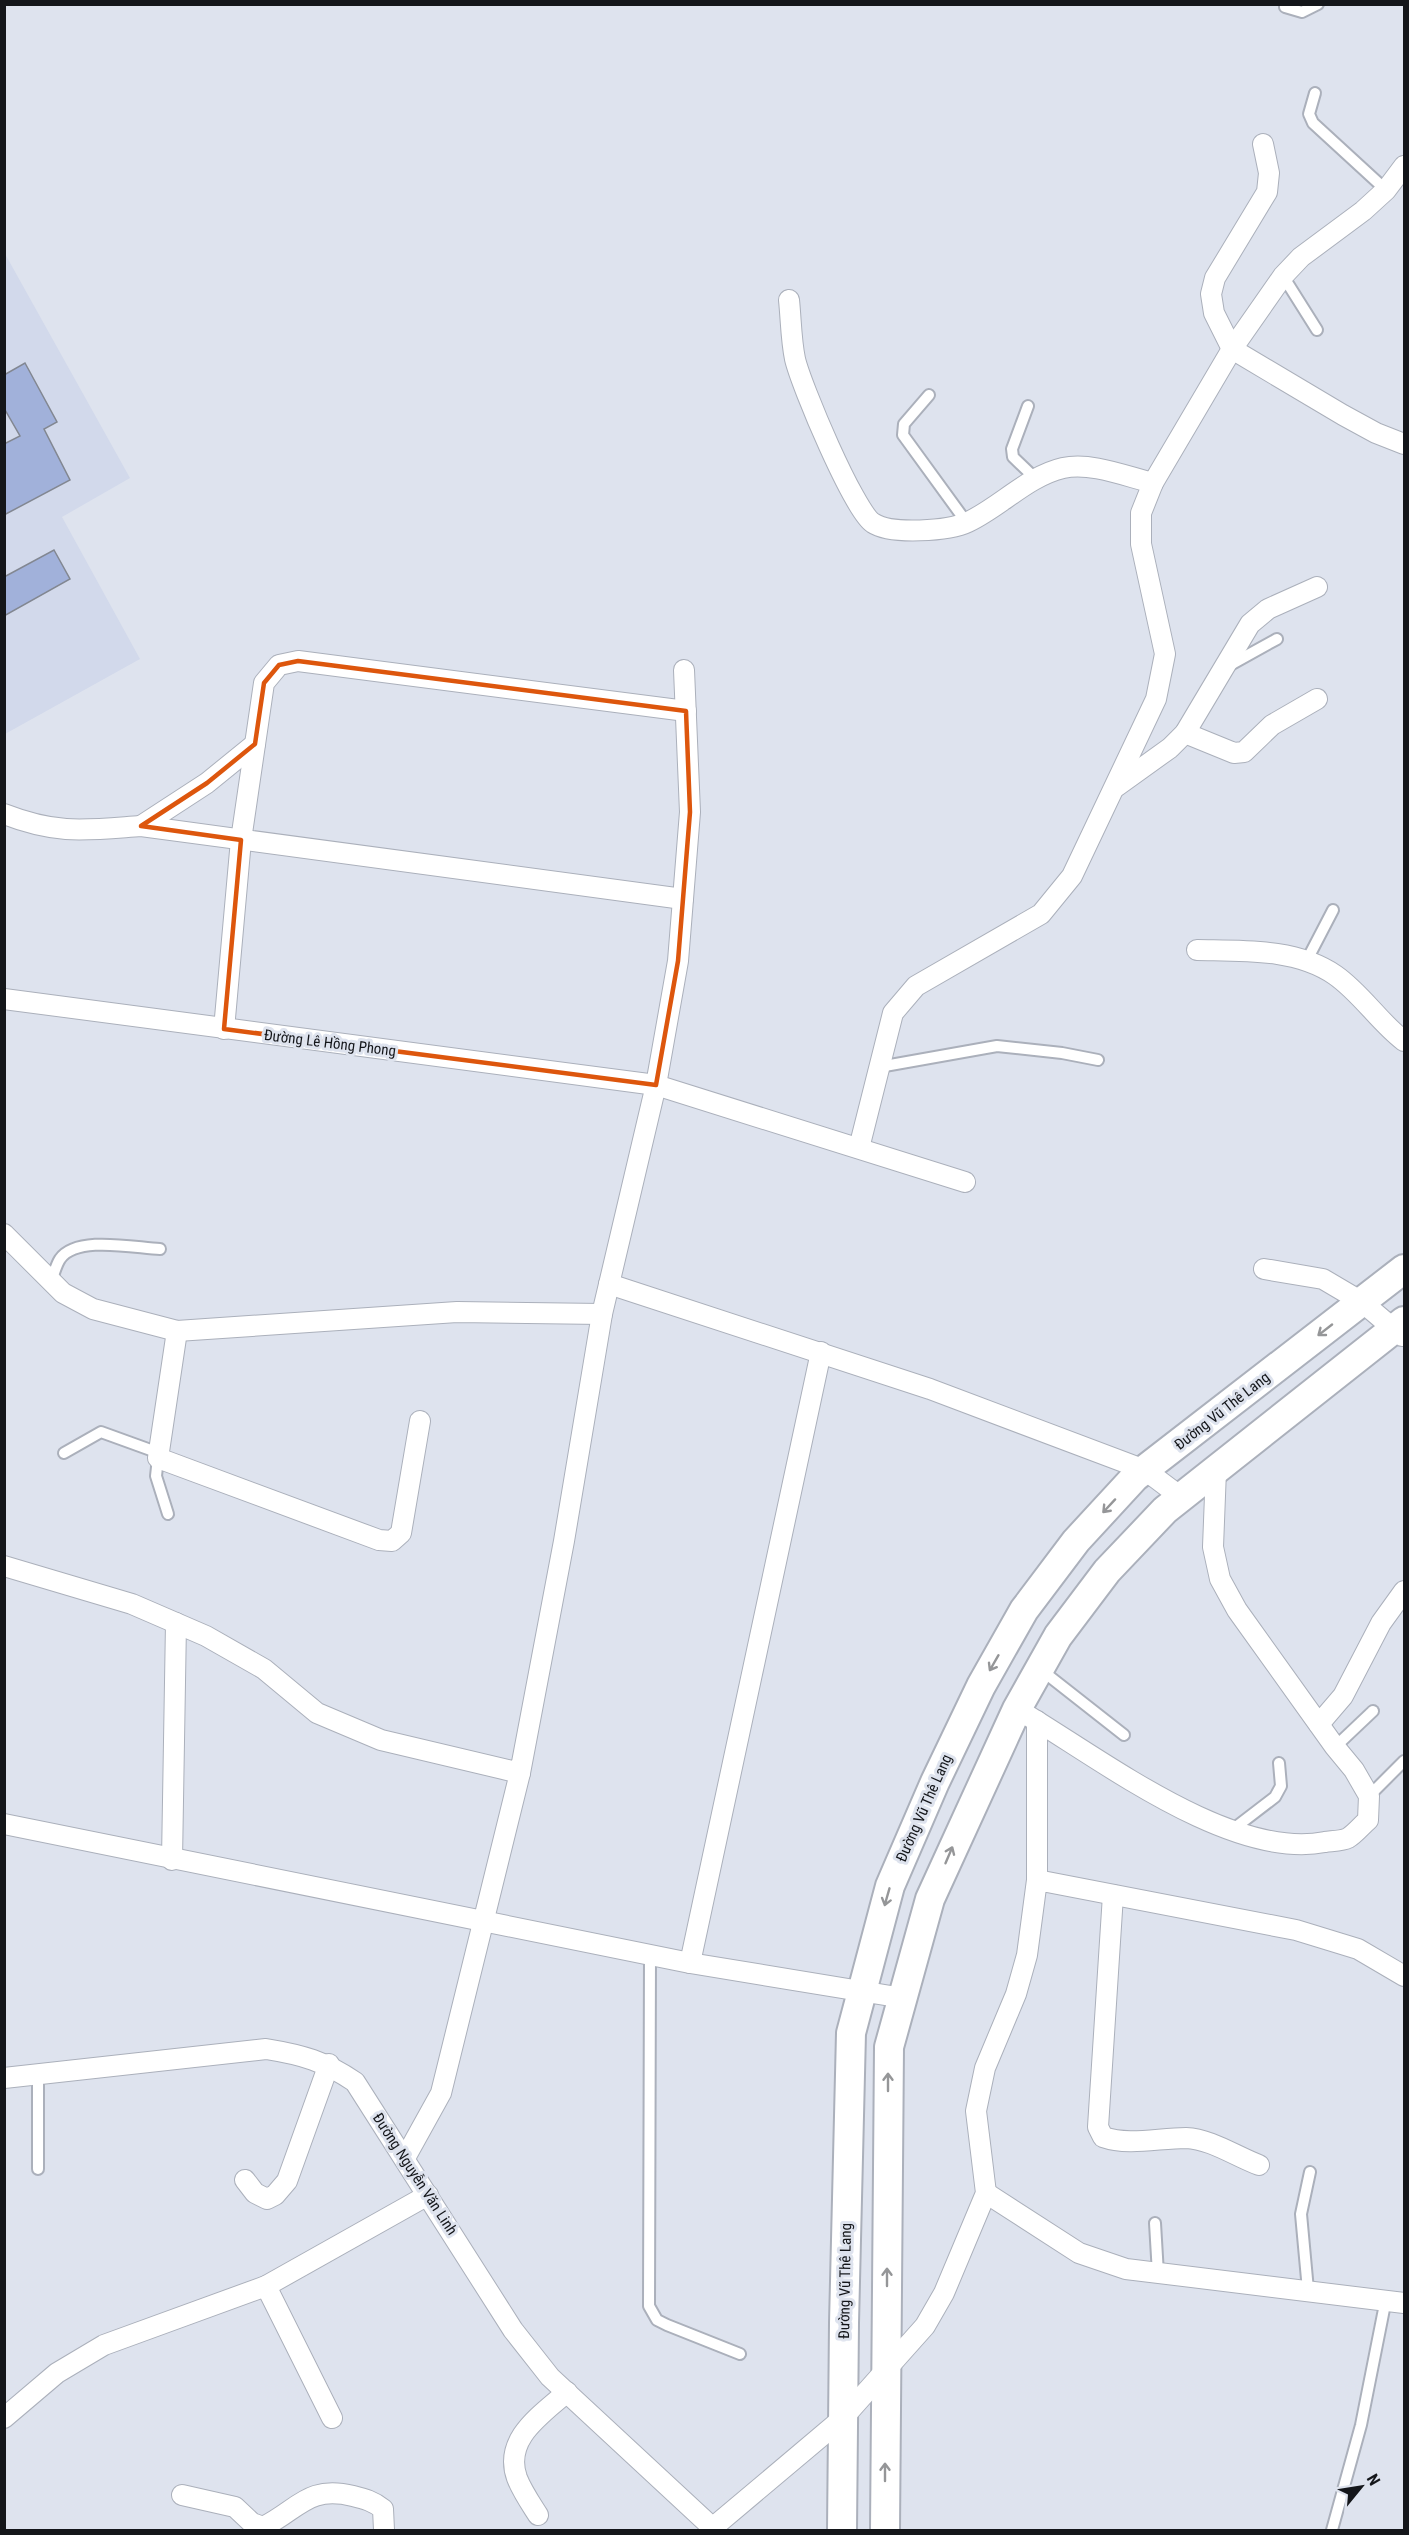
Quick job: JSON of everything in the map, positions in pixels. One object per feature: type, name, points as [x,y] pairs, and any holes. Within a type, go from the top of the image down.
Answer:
[{"type":"street","points":[[1263,144],[1269,173],[1267,192],[1215,278],[1211,294],[1214,313],[1232,349],[1343,415],[1376,433],[1404,444]]},
{"type":"street","points":[[859,1148],[893,1012],[916,986],[1041,914],[1072,876],[1156,699],[1165,654],[1141,544],[1141,513],[1153,483],[1232,349],[1283,276],[1301,257],[1363,211],[1386,190],[1404,166]]},
{"type":"street","points":[[789,300],[795,359],[807,398],[859,507],[873,523],[890,529],[939,529],[967,522],[1037,480],[1063,468],[1087,467],[1153,483]]},
{"type":"street","points":[[1114,788],[1170,748],[1185,733],[1250,624],[1268,609],[1317,586]]},
{"type":"street","points":[[224,1029],[241,840],[264,683],[279,665],[298,661],[686,711]]},
{"type":"street","points":[[405,2158],[441,2093],[520,1773],[564,1541],[603,1314],[656,1085],[678,962],[690,812],[684,670]]},
{"type":"street","points":[[1185,733],[1234,753],[1244,752],[1272,725],[1317,699]]},
{"type":"street","points":[[141,826],[207,783],[255,744]]},
{"type":"street","points":[[4,814],[32,825],[70,831],[141,826],[683,899]]},
{"type":"street","points":[[1197,950],[1246,951],[1307,960],[1336,976],[1388,1029],[1404,1041]]},
{"type":"street","name":"Đường Lê Hồng Phong","points":[[4,999],[656,1085],[965,1182]]},
{"type":"street","points":[[6,1239],[63,1293],[93,1309],[177,1331],[457,1312],[603,1314]]},
{"type":"street","points":[[885,2530],[889,2047],[930,1899],[1027,1715],[1040,1669],[1058,1636],[1107,1571],[1181,1497],[1401,1329],[1323,1279],[1264,1269]]},
{"type":"street","name":"Đường Vũ Thê Lang","points":[[842,2530],[851,2033],[890,1886],[934,1782],[981,1686],[1024,1610],[1076,1541],[1145,1470],[1404,1269]]},
{"type":"street","points":[[609,1284],[930,1389],[1145,1470],[1181,1497]]},
{"type":"street","points":[[177,1331],[159,1455],[379,1540],[392,1541],[401,1533],[420,1421]]},
{"type":"street","points":[[690,1963],[821,1352]]},
{"type":"street","points":[[1027,1715],[1190,1813],[1232,1830],[1271,1842],[1307,1846],[1347,1838],[1368,1820],[1369,1796],[1354,1770],[1318,1724],[1237,1610],[1220,1579],[1213,1547],[1216,1470]]},
{"type":"street","points":[[4,1566],[132,1604],[206,1636],[264,1669],[317,1713],[381,1740],[520,1773]]},
{"type":"street","points":[[1318,1724],[1343,1696],[1381,1623],[1404,1591]]},
{"type":"street","points":[[172,1860],[176,1623]]},
{"type":"street","points":[[712,2529],[843,2418],[925,2326],[944,2293],[986,2193],[976,2111],[985,2068],[1016,1994],[1027,1955],[1037,1880],[1027,1715]]},
{"type":"street","points":[[4,1824],[172,1860],[690,1963],[861,1989],[903,1998]]},
{"type":"street","points":[[1037,1880],[1296,1930],[1358,1949],[1404,1976]]},
{"type":"street","points":[[1113,1895],[1098,2127],[1103,2137],[1115,2141],[1187,2138],[1208,2142],[1229,2154],[1259,2165]]},
{"type":"street","name":"Đường Nguyễn Văn Linh","points":[[4,2078],[266,2049],[301,2054],[329,2064],[355,2082],[513,2330],[550,2377],[712,2529]]},
{"type":"street","points":[[245,2180],[255,2193],[267,2199],[275,2196],[287,2181],[329,2064]]},
{"type":"street","points":[[986,2193],[1079,2253],[1126,2269],[1395,2301]]},
{"type":"street","points":[[4,2418],[57,2373],[104,2345],[266,2286],[428,2195]]},
{"type":"street","points":[[266,2286],[332,2418]]},
{"type":"street","points":[[538,2516],[517,2478],[513,2454],[525,2431],[567,2392]]},
{"type":"street","points":[[182,2494],[235,2507],[252,2523],[263,2527],[320,2493],[336,2492],[372,2500],[383,2509],[384,2530]]},
{"type":"lane","points":[[1285,7],[1302,12],[1318,4]]},
{"type":"lane","points":[[1315,93],[1310,114],[1313,123],[1386,190]]},
{"type":"lane","points":[[1283,276],[1317,330]]},
{"type":"lane","points":[[930,395],[904,424],[903,435],[967,522]]},
{"type":"lane","points":[[1028,406],[1012,449],[1013,457],[1037,480]]},
{"type":"lane","points":[[1222,669],[1277,639]]},
{"type":"lane","points":[[1307,960],[1333,910]]},
{"type":"lane","points":[[879,1067],[997,1046],[1062,1053],[1098,1060]]},
{"type":"lane","points":[[51,1281],[60,1259],[70,1250],[88,1244],[160,1250]]},
{"type":"lane","points":[[64,1452],[101,1432],[159,1455],[156,1476],[168,1514]]},
{"type":"lane","points":[[1040,1669],[1124,1735]]},
{"type":"lane","points":[[1335,1747],[1373,1711]]},
{"type":"lane","points":[[1369,1796],[1404,1761]]},
{"type":"lane","points":[[1232,1830],[1275,1797],[1281,1786],[1279,1763]]},
{"type":"lane","points":[[650,1955],[649,2306],[657,2320],[740,2354]]},
{"type":"lane","points":[[38,2076],[38,2169]]},
{"type":"lane","points":[[1308,2290],[1301,2214],[1310,2172]]},
{"type":"lane","points":[[1155,2223],[1158,2274]]},
{"type":"lane","points":[[1332,2530],[1395,2301]]},
{"type":"highlighted area","points":[[298,661],[686,711],[690,812],[678,961],[656,1085],[224,1029],[241,840],[141,826],[207,783],[255,744],[264,683],[279,665]]},
{"type":"shaded area","points":[[4,252],[130,478],[62,517],[140,659],[5,734]]},
{"type":"building","points":[[25,363],[57,422],[44,429],[70,480],[4,515],[4,444],[20,436],[4,408],[4,375]]},
{"type":"building","points":[[54,550],[70,579],[4,616],[4,577]]}]
